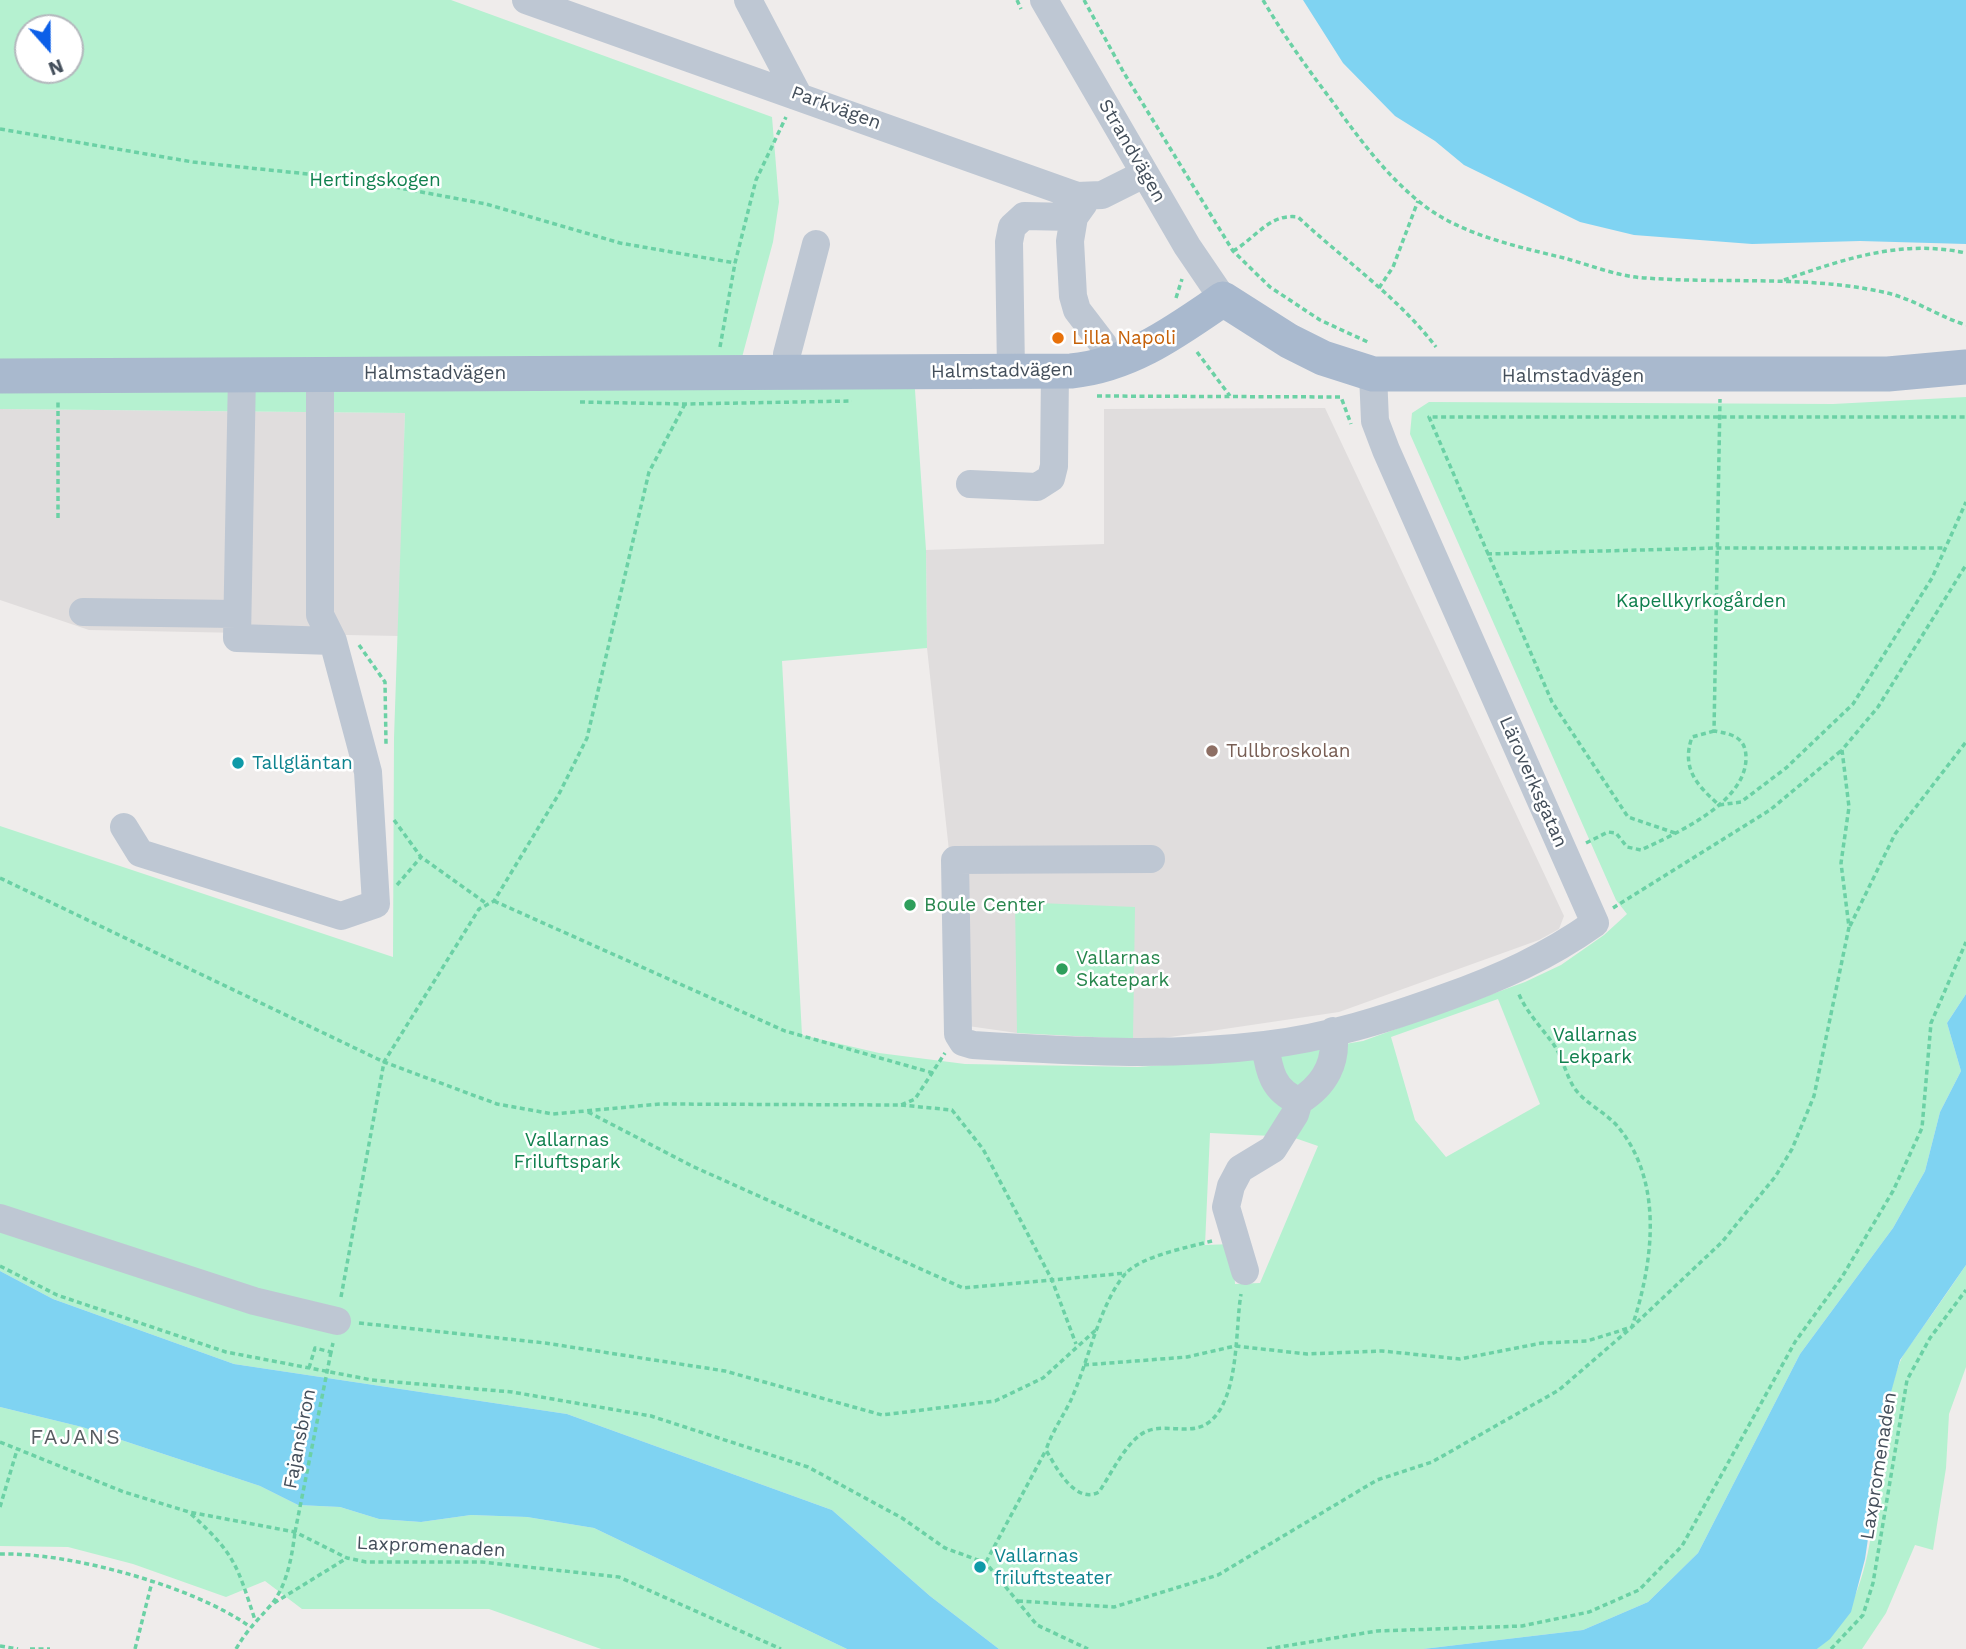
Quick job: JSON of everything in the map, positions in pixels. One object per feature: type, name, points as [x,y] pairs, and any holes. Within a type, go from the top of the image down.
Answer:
[{"type":"main road","name":"Halmstadvägen","points":[[0,376],[320,372],[787,374],[1055,371],[1111,364],[1148,348],[1223,299],[1289,341],[1323,358],[1888,374],[1966,367]]},
{"type":"street","name":"Parkvägen","points":[[526,0],[799,94],[1077,196],[1082,206],[1144,173]]},
{"type":"street","points":[[748,0],[799,94]]},
{"type":"street","name":"Strandvägen","points":[[1044,0],[1144,173],[1223,299]]},
{"type":"street","points":[[1010,371],[1009,242],[1012,227],[1024,216],[1082,206],[1070,241],[1073,296],[1077,310],[1103,344],[1111,364]]},
{"type":"street","points":[[787,374],[787,354],[816,244]]},
{"type":"street","name":"Läroverksgatan","points":[[1373,360],[1375,421],[1386,450],[1595,923]]},
{"type":"street","points":[[970,484],[1037,487],[1051,478],[1055,466],[1055,371]]},
{"type":"street","points":[[124,827],[140,853],[341,916],[376,904],[368,772],[345,642],[320,615],[320,372]]},
{"type":"street","points":[[242,374],[237,638],[345,642]]},
{"type":"street","points":[[83,612],[237,614]]},
{"type":"street","points":[[1151,859],[955,860],[958,1034],[963,1042],[973,1045],[1097,1052],[1181,1052],[1265,1045],[1388,1019],[1510,974],[1573,941],[1595,923]]},
{"type":"street","points":[[1245,1271],[1226,1207],[1231,1186],[1240,1169],[1273,1149],[1295,1114],[1299,1101],[1316,1091],[1330,1067],[1336,1049],[1333,1031]]},
{"type":"street","points":[[1265,1045],[1276,1086],[1286,1096],[1299,1101]]},
{"type":"street","points":[[0,1218],[254,1301],[337,1321]]},
{"type":"path","points":[[1084,0],[1124,73],[1233,251],[1252,272],[1280,294],[1373,360]]},
{"type":"path","points":[[1264,0],[1283,34],[1376,161],[1401,188],[1432,211],[1510,245],[1643,278],[1782,281],[1882,291],[1928,307],[1943,317],[1966,325]]},
{"type":"path","points":[[720,349],[735,262],[756,180],[799,94]]},
{"type":"path","points":[[0,129],[193,162],[345,178],[435,194],[486,204],[620,243],[735,262]]},
{"type":"path","points":[[1379,288],[1393,267],[1419,200]]},
{"type":"path","points":[[1233,251],[1274,220],[1289,215],[1298,217],[1421,329],[1439,352],[1429,352]]},
{"type":"path","points":[[1782,281],[1852,256],[1897,248],[1966,253]]},
{"type":"path","points":[[1197,352],[1230,396],[1340,397]]},
{"type":"path","points":[[1714,731],[1720,397]]},
{"type":"path","points":[[58,398],[58,519]]},
{"type":"path","points":[[384,1062],[479,909],[494,901],[560,792],[587,738],[649,472],[685,404]]},
{"type":"path","points":[[1675,833],[1628,817],[1552,702],[1429,417],[1718,415],[1966,418]]},
{"type":"path","points":[[1585,843],[1608,832],[1616,833],[1627,846],[1641,850],[1675,833],[1719,805],[1738,782],[1746,765],[1746,748],[1736,735],[1714,731],[1692,737],[1687,751],[1689,772],[1698,786],[1719,805],[1741,802],[1786,768],[1853,704],[1932,578],[1966,502]]},
{"type":"path","points":[[1487,554],[1717,548],[1945,548]]},
{"type":"path","points":[[1595,923],[1623,899],[1770,810],[1842,750],[1878,707],[1966,565]]},
{"type":"path","points":[[345,642],[386,682],[386,746]]},
{"type":"path","points":[[1018,1601],[1114,1607],[1218,1574],[1377,1480],[1432,1461],[1559,1390],[1632,1327],[1722,1242],[1775,1177],[1792,1149],[1814,1096],[1849,928],[1895,834],[1966,742]]},
{"type":"path","points":[[1842,750],[1849,807],[1841,863],[1849,928]]},
{"type":"path","points":[[387,810],[421,858],[487,904]]},
{"type":"path","points":[[375,895],[394,890],[421,858]]},
{"type":"path","points":[[0,878],[384,1062],[497,1104],[554,1114],[660,1104],[901,1105],[952,1110],[983,1150],[1052,1280],[1076,1344]]},
{"type":"path","points":[[494,901],[785,1031],[933,1073]]},
{"type":"path","points":[[1267,1649],[1377,1631],[1522,1626],[1589,1612],[1639,1590],[1682,1546],[1795,1342],[1842,1277],[1893,1191],[1922,1128],[1931,1023],[1966,942]]},
{"type":"path","points":[[1510,974],[1522,1003],[1556,1048],[1576,1089],[1617,1126],[1637,1153],[1648,1181],[1650,1224],[1645,1279],[1632,1327]]},
{"type":"path","points":[[901,1105],[915,1099],[958,1034]]},
{"type":"path","name":"Fajansbron","points":[[272,1604],[288,1571],[384,1062]]},
{"type":"path","points":[[588,1112],[692,1166],[963,1288],[1126,1273],[1151,1259],[1235,1235]]},
{"type":"path","points":[[0,1266],[57,1295],[226,1352],[372,1380],[512,1392],[651,1416],[808,1467],[902,1518],[945,1548],[986,1563],[1037,1625],[1088,1649]]},
{"type":"path","points":[[1046,1450],[1059,1474],[1080,1493],[1092,1496],[1099,1492],[1141,1434],[1153,1429],[1186,1430],[1208,1423],[1220,1408],[1229,1387],[1245,1271]]},
{"type":"path","points":[[986,1563],[1070,1402],[1098,1328],[1126,1273]]},
{"type":"path","name":"Laxpromenaden","points":[[1831,1649],[1863,1615],[1873,1584],[1907,1380],[1930,1338],[1966,1290]]},
{"type":"path","points":[[337,1321],[545,1343],[725,1371],[882,1415],[995,1401],[1043,1378],[1076,1344],[1098,1328]]},
{"type":"path","points":[[1084,1365],[1187,1357],[1235,1346],[1307,1354],[1382,1351],[1460,1359],[1542,1343],[1587,1341],[1632,1327]]},
{"type":"path","points":[[309,1368],[315,1348],[331,1352]]},
{"type":"path","name":"Laxpromenaden","points":[[0,1442],[124,1492],[189,1511],[295,1532],[347,1558],[366,1562],[482,1562],[620,1577],[781,1649]]},
{"type":"path","points":[[0,1507],[18,1450]]},
{"type":"path","points":[[189,1511],[220,1540],[234,1559],[255,1620]]},
{"type":"path","points":[[0,1553],[37,1555],[152,1582],[206,1600],[249,1626]]},
{"type":"path","points":[[236,1649],[249,1626],[272,1604],[347,1558]]},
{"type":"path","points":[[135,1649],[152,1582]]},
{"type":"path","points":[[0,1646],[18,1649]]},
{"type":"path","points":[[30,1649],[50,1649]]},
{"type":"shaded area","name":"Tullbroskolan","points":[[1325,408],[1564,916],[1559,929],[1539,940],[1339,1012],[1150,1040],[1017,1033],[968,1026],[927,648],[926,550],[1104,544],[1104,409]]},
{"type":"shaded area","points":[[0,409],[405,413],[399,636],[89,630],[0,600]]},
{"type":"green space","name":"Vallarnas Friluftspark","points":[[0,0],[451,0],[772,117],[779,202],[773,242],[741,361],[913,361],[926,550],[927,648],[782,661],[802,1035],[879,1053],[965,1064],[1138,1067],[1267,1057],[1363,1041],[1525,982],[1561,965],[1604,935],[1627,914],[1616,900],[1410,434],[1412,413],[1429,402],[1833,404],[1966,397],[1966,994],[1947,1023],[1961,1071],[1940,1112],[1925,1171],[1893,1228],[1800,1354],[1698,1553],[1648,1602],[1583,1630],[1423,1649],[999,1649],[930,1596],[832,1510],[567,1414],[234,1364],[53,1299],[0,1271],[0,826],[393,957],[394,738],[405,413],[0,409]],"holes":[[[1498,999],[1540,1104],[1446,1157],[1415,1120],[1391,1037]],[[1210,1133],[1292,1137],[1318,1146],[1260,1283],[1235,1284],[1233,1244],[1205,1245]]]},
{"type":"green space","name":"Vallarnas Skatepark","points":[[1015,902],[1135,907],[1133,1039],[1017,1033]]},
{"type":"green space","points":[[1966,1265],[1966,1367],[1949,1414],[1946,1468],[1933,1550],[1915,1545],[1886,1613],[1862,1649],[1817,1649],[1841,1622],[1858,1590],[1868,1553],[1890,1396],[1900,1362]]},
{"type":"green space","points":[[0,1407],[82,1427],[260,1486],[298,1505],[340,1507],[379,1519],[421,1522],[471,1515],[527,1517],[594,1528],[847,1649],[601,1649],[489,1609],[302,1609],[265,1581],[226,1597],[133,1564],[68,1547],[0,1546]]},
{"type":"water","points":[[1303,0],[1966,0],[1966,244],[1860,241],[1752,244],[1634,235],[1580,222],[1464,165],[1435,141],[1395,116],[1343,63]]},
{"type":"water","points":[[1966,994],[1966,1265],[1900,1360],[1888,1403],[1865,1559],[1851,1612],[1830,1639],[1817,1649],[1423,1649],[1583,1630],[1648,1602],[1698,1553],[1800,1354],[1893,1228],[1925,1171],[1940,1112],[1961,1071],[1947,1023]]},
{"type":"water","points":[[0,1271],[53,1299],[234,1364],[567,1414],[832,1510],[930,1596],[999,1649],[847,1649],[594,1528],[527,1517],[471,1515],[421,1522],[379,1519],[340,1507],[298,1505],[260,1486],[82,1427],[0,1407]]},
{"type":"place","name":"Lilla Napoli","points":[[1058,338]]},
{"type":"place","name":"Tullbroskolan","points":[[1212,751]]},
{"type":"place","name":"Tallgläntan","points":[[238,763]]},
{"type":"place","name":"Boule Center","points":[[910,905]]},
{"type":"place","name":"Vallarnas Skatepark","points":[[1062,969]]},
{"type":"place","name":"Vallarnas friluftsteater","points":[[980,1567]]},
{"type":"district","name":"FAJANS","points":[[76,1438]]},
{"type":"park label","name":"Hertingskogen","points":[[375,180]]},
{"type":"park label","name":"Kapellkyrkogården","points":[[1701,601]]},
{"type":"park label","name":"Vallarnas Lekpark","points":[[1595,1046]]}]
